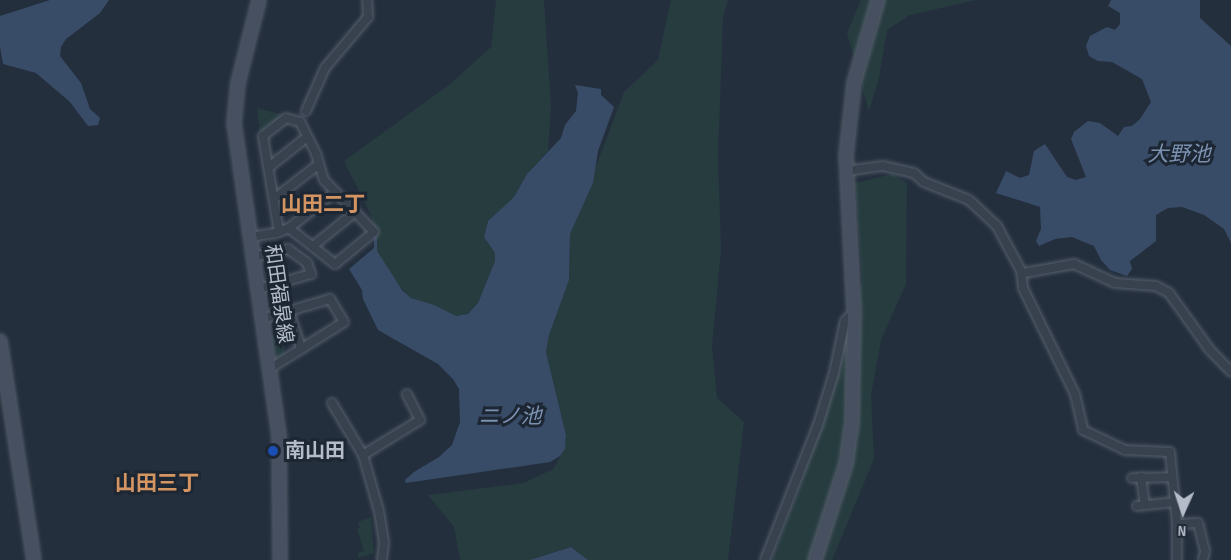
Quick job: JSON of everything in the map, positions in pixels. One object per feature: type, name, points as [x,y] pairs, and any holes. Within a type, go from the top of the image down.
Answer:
[{"type":"main road","name":"和田福泉線","points":[[259,0],[238,83],[234,123],[279,437],[280,560]]},
{"type":"main road","points":[[815,560],[846,464],[852,423],[854,312],[846,171],[854,83],[878,0]]},
{"type":"main road","points":[[0,341],[34,560]]},
{"type":"street","points":[[306,111],[325,68],[368,17],[368,0]]},
{"type":"street","points":[[279,232],[263,136],[286,118],[300,122],[324,180],[374,232],[335,264],[289,228]]},
{"type":"street","points":[[269,167],[307,137]]},
{"type":"street","points":[[274,199],[319,164]]},
{"type":"street","points":[[846,171],[883,166],[914,173],[924,182],[969,200],[997,226],[1021,271],[1023,288],[1075,394],[1083,430],[1125,450],[1170,452],[1177,524],[1177,560]]},
{"type":"street","points":[[250,237],[289,228],[335,192]]},
{"type":"street","points":[[313,246],[355,213]]},
{"type":"street","points":[[253,257],[288,249],[307,263],[311,274],[258,289]]},
{"type":"street","points":[[1021,271],[1024,273],[1074,264],[1114,283],[1156,285],[1169,293],[1210,350],[1231,372]]},
{"type":"street","points":[[262,319],[330,299],[344,322],[269,369]]},
{"type":"street","points":[[289,311],[301,349]]},
{"type":"street","points":[[765,560],[818,425],[834,373],[845,321],[854,312]]},
{"type":"street","points":[[363,455],[420,420],[407,394]]},
{"type":"street","points":[[332,403],[363,455],[379,511],[384,543],[382,560]]},
{"type":"street","points":[[1171,477],[1136,478],[1141,506],[1174,502]]},
{"type":"street","points":[[1177,524],[1197,523],[1205,551],[1203,560]]},
{"type":"green space","points":[[496,0],[544,0],[551,105],[548,151],[527,174],[514,197],[488,221],[484,237],[495,253],[495,261],[478,303],[468,314],[456,316],[411,298],[392,278],[377,251],[377,235],[370,213],[344,161],[449,85],[491,47]]},
{"type":"green space","points":[[671,0],[728,0],[723,18],[718,156],[721,250],[712,346],[717,398],[744,422],[728,560],[588,560],[571,547],[530,560],[460,560],[454,527],[428,495],[524,483],[553,469],[565,448],[566,435],[546,352],[549,335],[569,280],[570,234],[593,183],[594,172],[624,92],[658,60]]},
{"type":"green space","points":[[861,0],[976,0],[910,15],[887,30],[879,78],[869,111],[847,33]]},
{"type":"green space","points":[[257,108],[284,115],[260,133]]},
{"type":"green space","points":[[892,174],[907,183],[906,284],[881,340],[871,395],[874,459],[832,560],[772,560],[803,479],[862,282],[855,183]]},
{"type":"green space","points":[[280,334],[286,355],[275,362],[272,336]]},
{"type":"green space","points":[[371,517],[374,553],[359,558],[357,553],[364,551],[357,529],[360,528],[358,522]]},
{"type":"water","points":[[50,0],[109,0],[100,13],[66,39],[61,47],[60,56],[81,83],[90,109],[100,118],[98,125],[88,126],[70,102],[36,73],[3,64],[0,47],[0,16]]},
{"type":"water","name":"大野池","points":[[1111,0],[1200,0],[1200,18],[1231,46],[1231,243],[1224,229],[1204,215],[1182,207],[1168,208],[1156,215],[1156,241],[1130,261],[1132,269],[1127,276],[1110,270],[1101,260],[1094,246],[1072,237],[1055,239],[1039,246],[1036,241],[1041,229],[1040,207],[996,193],[1006,171],[1020,178],[1029,175],[1034,151],[1045,144],[1067,177],[1076,180],[1086,177],[1071,139],[1074,132],[1088,121],[1100,123],[1118,136],[1124,127],[1132,126],[1140,119],[1151,102],[1142,79],[1112,62],[1098,61],[1089,56],[1086,46],[1090,36],[1107,27],[1115,30],[1120,24],[1120,13],[1108,6]]},
{"type":"water","name":"ニノ池","points":[[575,85],[601,89],[601,95],[614,107],[598,151],[593,183],[570,234],[569,280],[549,335],[546,352],[566,435],[565,449],[560,456],[550,462],[406,483],[405,480],[414,472],[439,457],[452,445],[460,422],[459,389],[453,379],[438,364],[378,330],[363,299],[362,290],[349,269],[374,248],[374,236],[377,235],[377,251],[402,290],[411,298],[434,305],[456,316],[468,314],[478,303],[495,261],[495,253],[484,237],[488,221],[514,197],[527,174],[561,138],[565,125],[576,111],[578,93]]},
{"type":"water","points":[[571,547],[588,560],[530,560]]},
{"type":"place","name":"南山田","points":[[273,451]]},
{"type":"district","name":"山田二丁","points":[[323,205]]},
{"type":"district","name":"山田三丁","points":[[157,484]]}]
